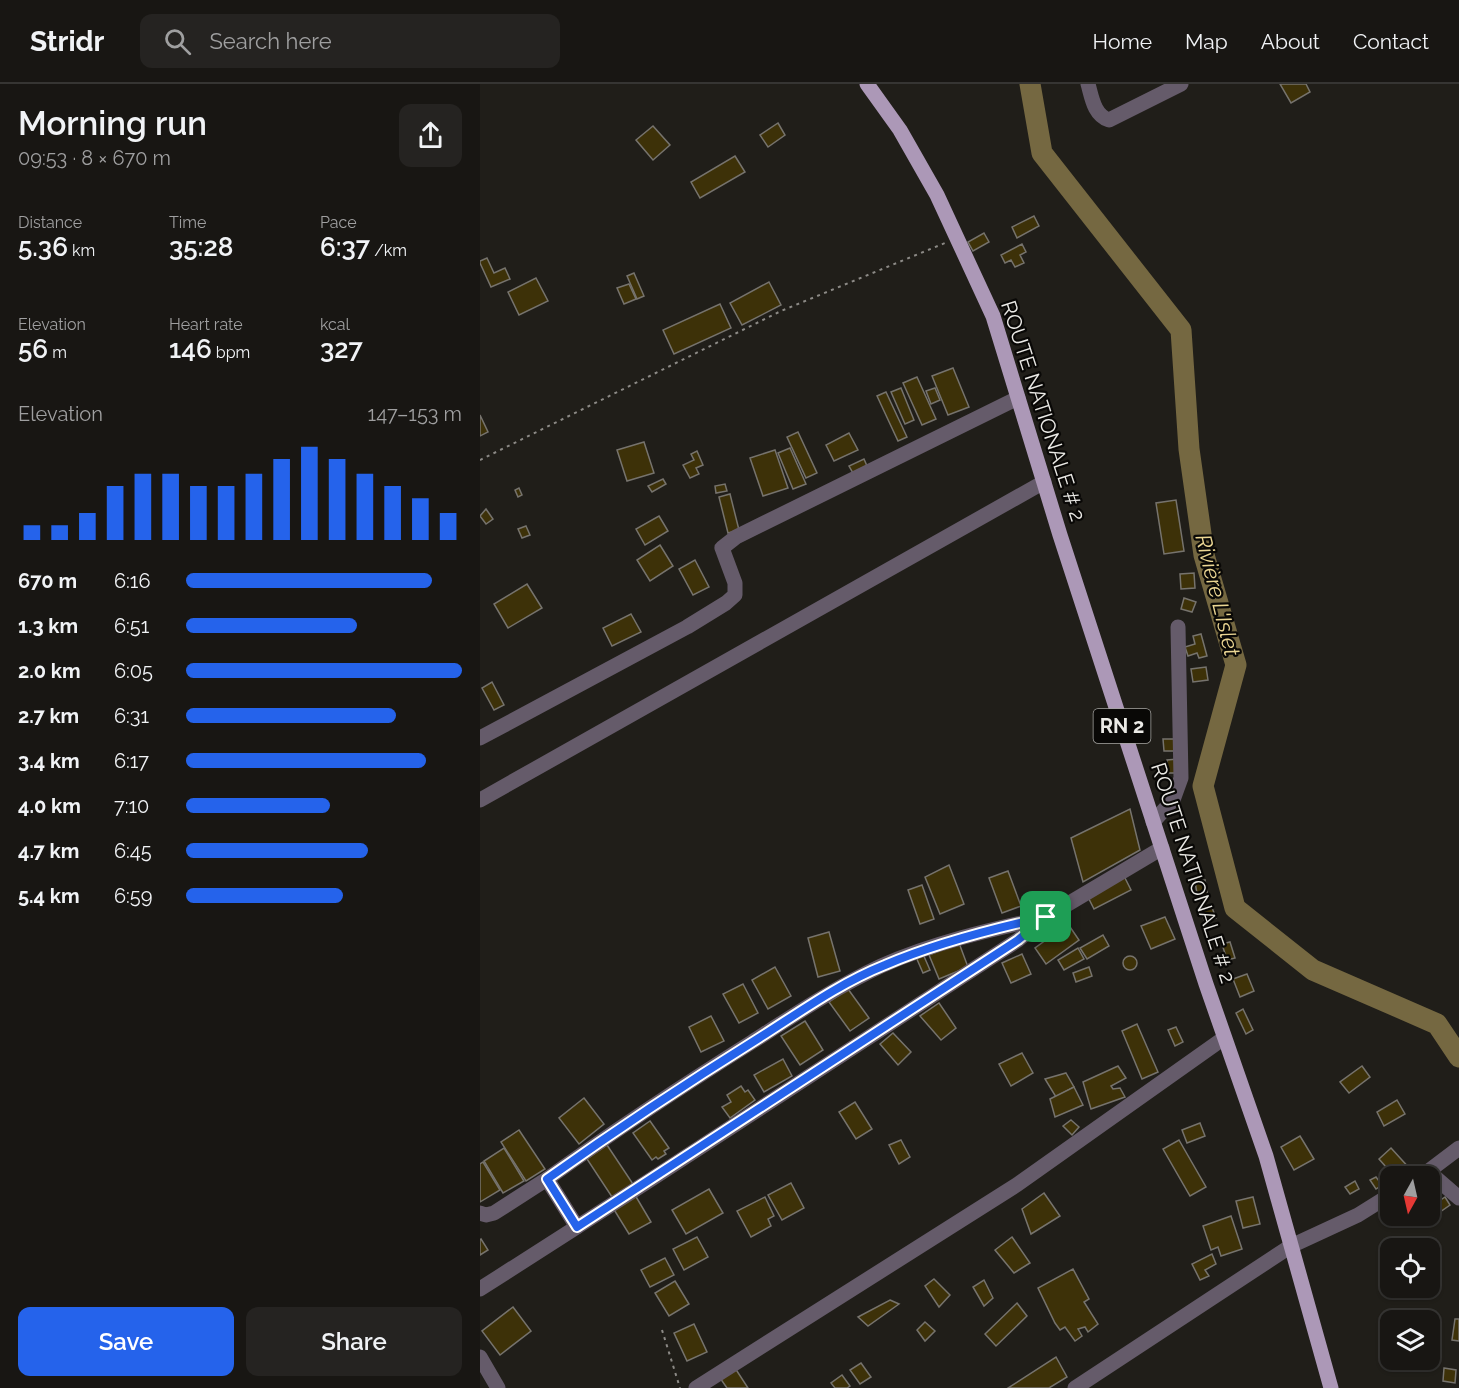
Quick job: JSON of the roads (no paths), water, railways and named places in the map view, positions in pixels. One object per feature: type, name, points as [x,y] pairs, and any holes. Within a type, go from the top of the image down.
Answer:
[{"type":"main road","name":"ROUTE NATIONALE # 2","points":[[867,84],[900,130],[937,195],[993,316],[1153,822],[1224,1038],[1266,1156],[1331,1388]]},
{"type":"street","points":[[1088,84],[1097,112],[1102,118],[1109,120],[1181,84]]},
{"type":"street","points":[[480,738],[687,627],[726,603],[735,595],[735,583],[722,548],[736,537],[1018,398]]},
{"type":"street","points":[[480,800],[1044,482]]},
{"type":"street","points":[[1153,822],[1173,800],[1181,778],[1178,627]]},
{"type":"street","points":[[480,1289],[1008,946],[1046,917],[1162,848]]},
{"type":"street","points":[[480,1213],[486,1215],[494,1212],[547,1179],[688,1083],[844,984],[926,949],[989,930],[1046,917]]},
{"type":"street","points":[[696,1388],[1018,1184],[1224,1038]]},
{"type":"street","points":[[1436,1166],[1459,1148]]},
{"type":"street","points":[[547,1179],[577,1227]]},
{"type":"street","points":[[1440,1184],[1459,1198]]},
{"type":"street","points":[[1075,1388],[1292,1246],[1358,1215],[1380,1202]]},
{"type":"street","points":[[480,1357],[498,1388]]},
{"type":"waterway","name":"Rivière L'Islet","points":[[1030,84],[1042,153],[1181,330],[1189,449],[1204,555],[1236,665],[1203,786],[1235,908],[1313,970],[1437,1024],[1459,1057]]}]
